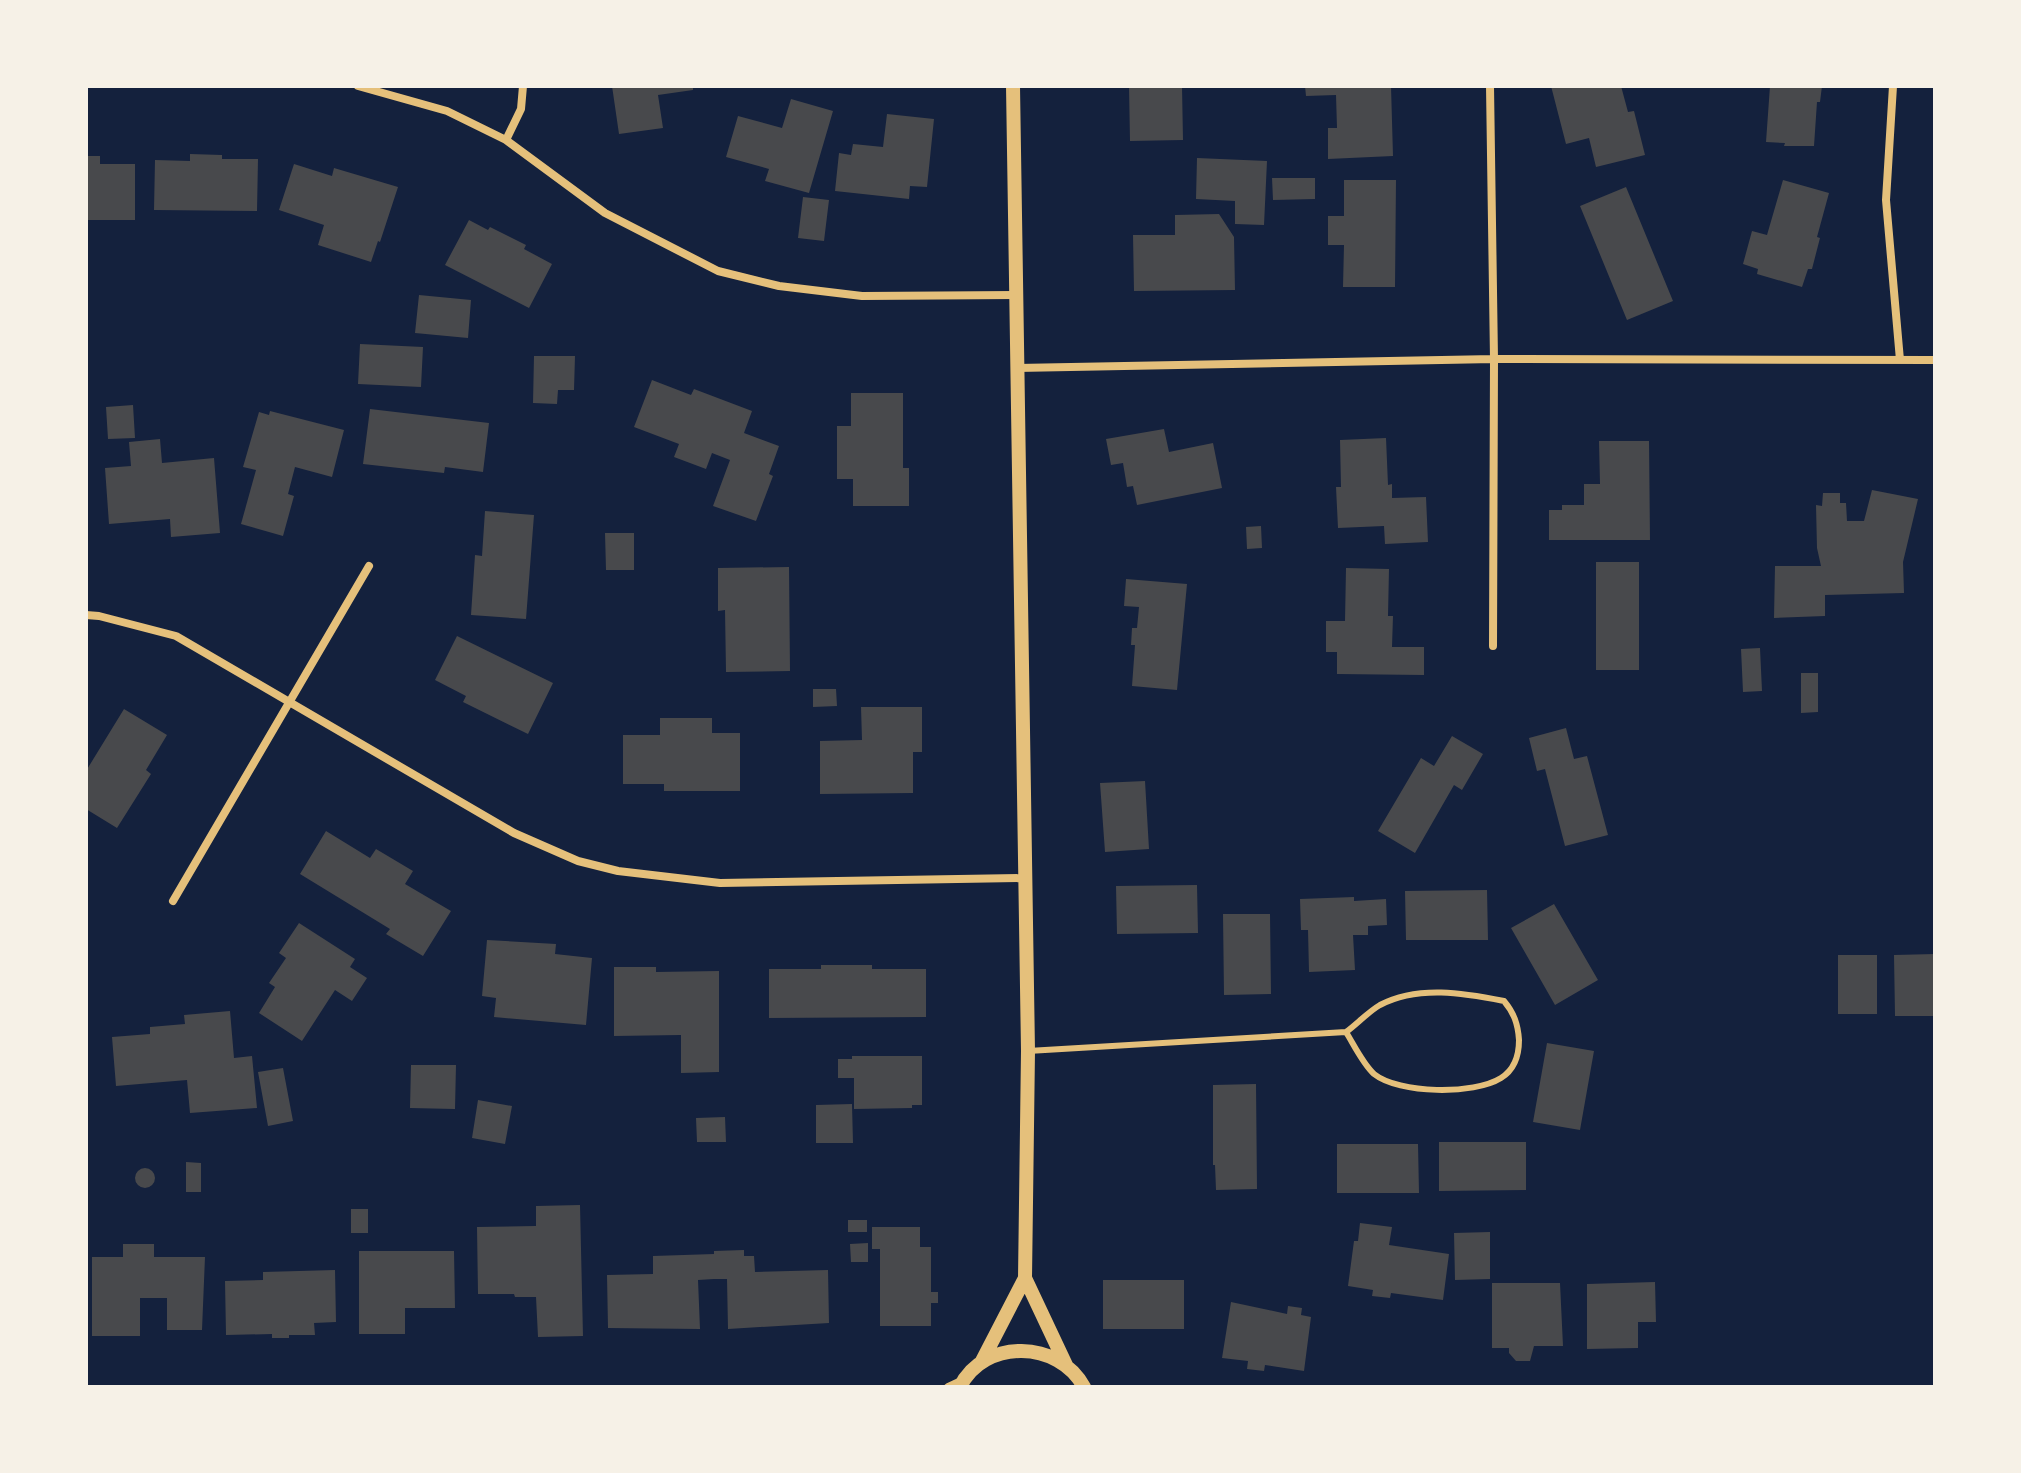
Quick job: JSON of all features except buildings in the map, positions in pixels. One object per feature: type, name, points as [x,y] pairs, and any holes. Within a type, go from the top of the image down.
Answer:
[{"type":"street","points":[[358,86],[447,111],[506,140],[605,213],[718,271],[779,286],[862,296],[1016,295]]},
{"type":"street","points":[[506,140],[521,109],[523,86]]},
{"type":"street","points":[[1013,86],[1028,1051],[1025,1278],[1066,1365]]},
{"type":"street","points":[[1490,86],[1494,359],[1493,646]]},
{"type":"street","points":[[1893,86],[1886,200],[1900,360]]},
{"type":"street","points":[[1017,368],[1494,359],[1935,360]]},
{"type":"street","points":[[173,901],[369,566]]},
{"type":"street","points":[[86,615],[176,636],[514,833],[578,861],[618,871],[720,883],[1025,878]]},
{"type":"street","points":[[948,1387],[962,1383],[981,1363],[1025,1278]]},
{"type":"street","points":[[981,1363],[1002,1353],[1024,1349],[1046,1354],[1066,1365],[1085,1385]]},
{"type":"lane","points":[[1028,1051],[1346,1032],[1380,1005],[1410,994],[1443,993],[1504,1001],[1514,1013],[1519,1044],[1516,1062],[1502,1078],[1479,1086],[1435,1090],[1399,1086],[1374,1074],[1346,1032]]}]
